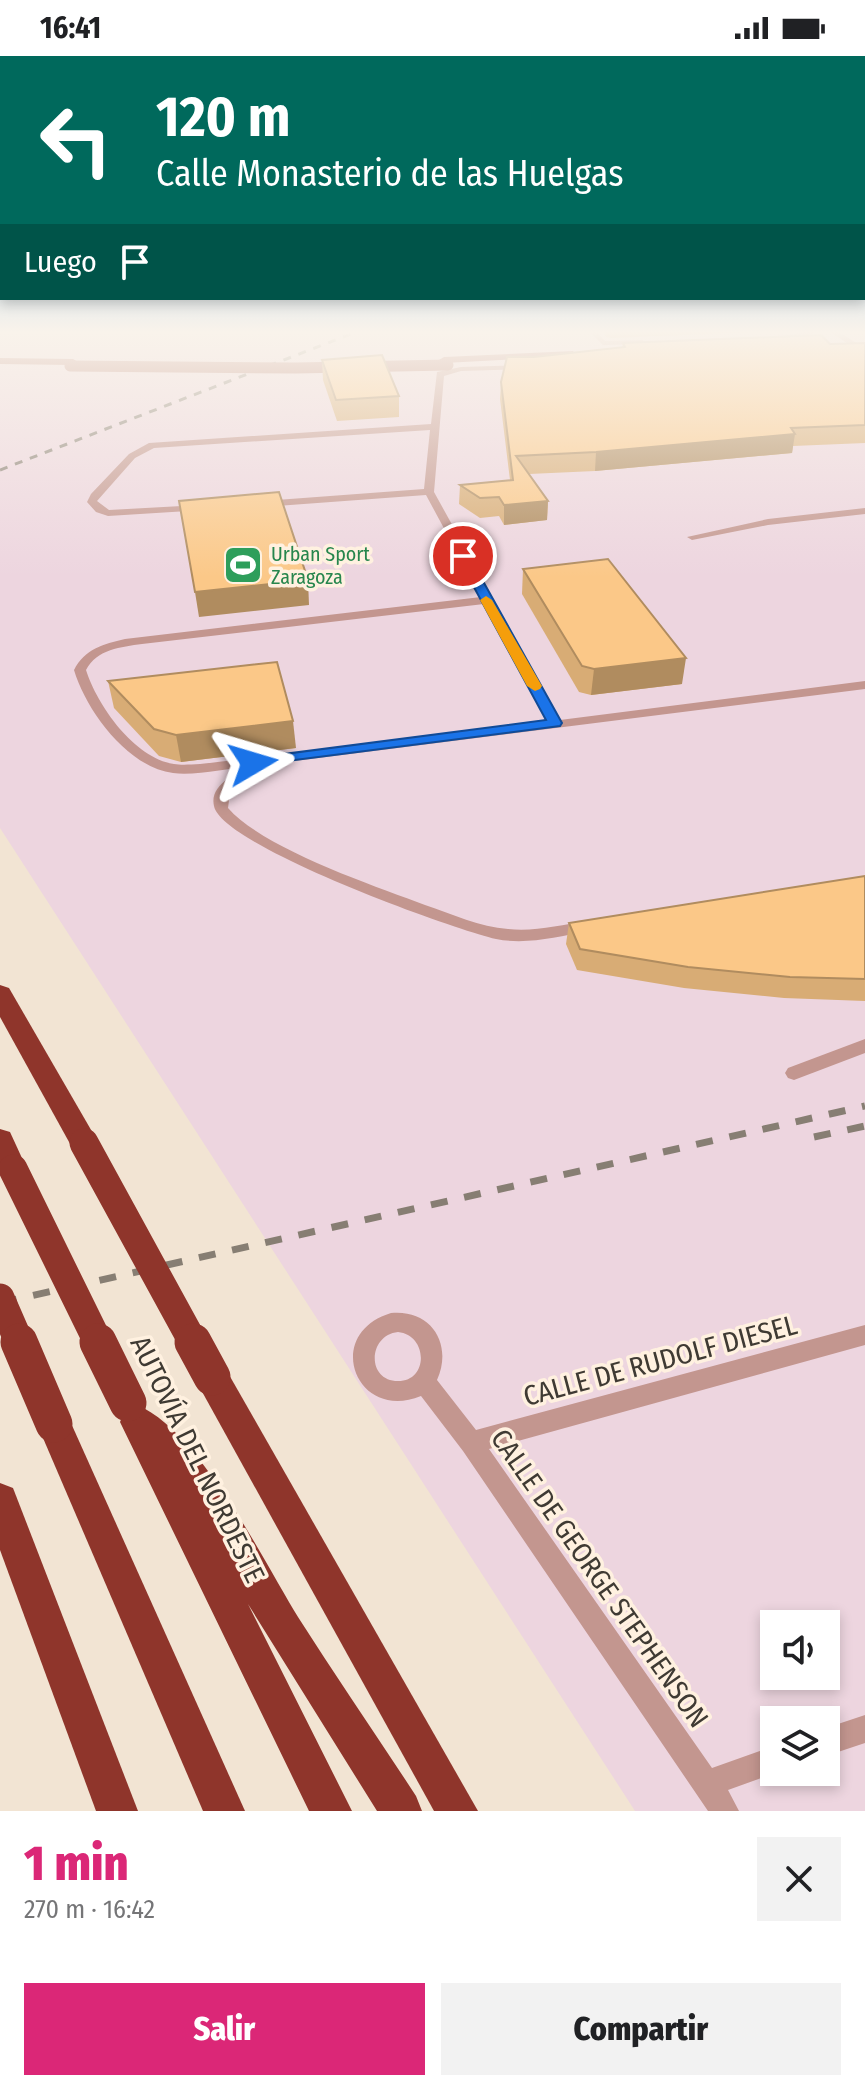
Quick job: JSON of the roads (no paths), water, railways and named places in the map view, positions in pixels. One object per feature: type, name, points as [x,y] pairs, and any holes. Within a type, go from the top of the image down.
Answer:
[{"type":"highway","points":[[0,994],[457,1811]]},
{"type":"highway","name":"AUTOVÍA DEL NORDESTE","points":[[0,1140],[331,1811]]},
{"type":"highway","points":[[0,1298],[217,1803]]},
{"type":"highway","points":[[132,1412],[204,1494],[285,1631],[401,1811]]},
{"type":"highway","points":[[0,1501],[117,1811]]},
{"type":"street","points":[[435,414],[429,492],[555,723]]},
{"type":"street","points":[[214,507],[108,513],[92,502],[94,496],[132,456],[152,445],[433,427]]},
{"type":"street","points":[[244,505],[429,492]]},
{"type":"street","points":[[692,537],[768,522],[865,511]]},
{"type":"street","points":[[486,600],[142,640],[103,649],[83,662],[81,676],[95,706],[135,751],[154,763],[174,769],[284,759],[865,685]]},
{"type":"street","points":[[284,759],[232,782],[220,798],[223,814],[229,821],[264,843],[392,899],[492,932],[530,935],[606,923]]},
{"type":"street","points":[[794,1073],[865,1046]]},
{"type":"street","name":"CALLE DE RUDOLF DIESEL","points":[[471,1443],[865,1335]]},
{"type":"street","name":"CALLE DE GEORGE STEPHENSON","points":[[423,1380],[471,1443],[725,1811]]},
{"type":"street","points":[[840,1737],[865,1729]]},
{"type":"street","points":[[706,1784],[760,1765]]},
{"type":"railway","points":[[0,470],[145,414]]},
{"type":"railway","points":[[0,1303],[865,1106]]},
{"type":"railway","points":[[814,1137],[865,1126]]},
{"type":"place","name":"Urban Sport Zaragoza","points":[[243,565]]}]
